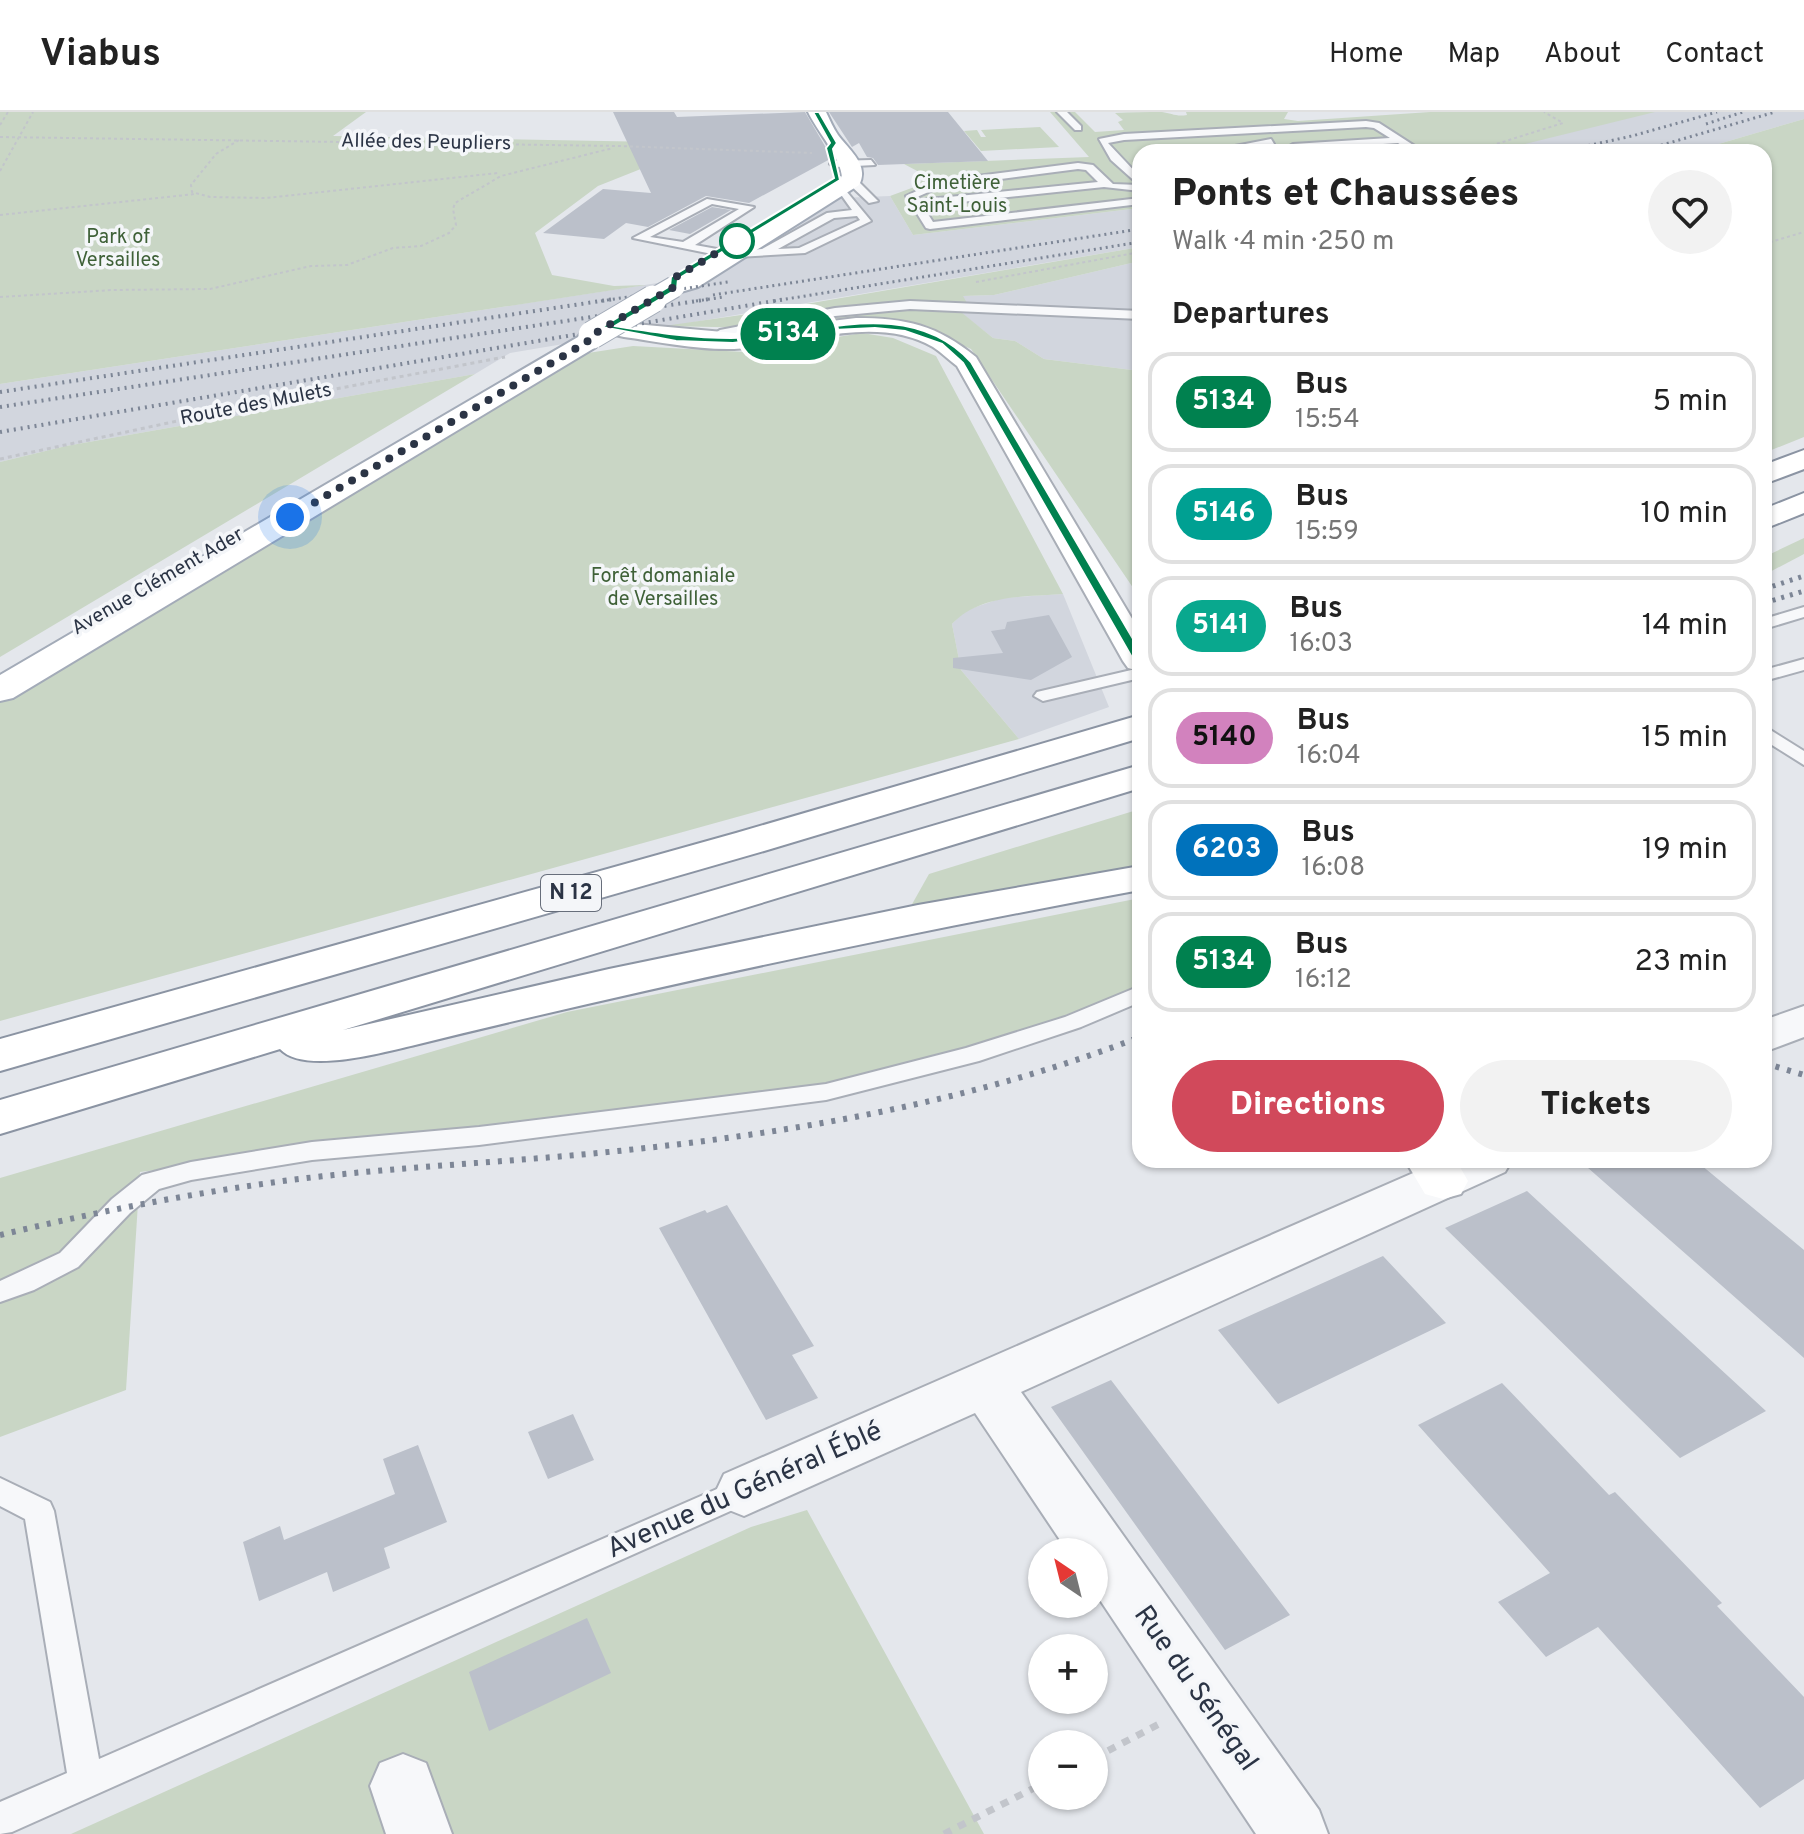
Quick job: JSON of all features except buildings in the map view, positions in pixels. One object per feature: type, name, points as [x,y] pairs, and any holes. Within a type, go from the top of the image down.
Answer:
[{"type":"main road","points":[[592,335],[737,254],[844,167],[817,112]]},
{"type":"main road","points":[[624,330],[711,340],[756,339],[834,327],[875,325],[906,328],[945,342],[967,362],[1132,647]]},
{"type":"main road","name":"Avenue Clément Ader","points":[[0,674],[561,346],[592,335]]},
{"type":"main road","name":"Avenue Clément Ader","points":[[0,690],[587,342],[592,335]]},
{"type":"main road","points":[[1772,472],[1804,459]]},
{"type":"main road","points":[[1772,516],[1804,502]]},
{"type":"main road","name":"N 12","points":[[0,1055],[750,842],[1132,728]]},
{"type":"main road","name":"N 12","points":[[0,1117],[1132,778]]},
{"type":"main road","points":[[264,1039],[346,1046],[609,983],[918,918],[1132,879]]},
{"type":"street","points":[[1772,1034],[1804,1020]]},
{"type":"street","name":"Avenue du Général Éblé","points":[[744,1491],[986,1385],[1436,1170]]},
{"type":"street","name":"Rue du Sénégal","points":[[986,1385],[1295,1834]]},
{"type":"lane","points":[[1062,112],[1084,133],[1104,140],[1369,124],[1406,144]]},
{"type":"lane","points":[[1245,131],[1258,141],[1270,144]]},
{"type":"lane","points":[[1104,140],[1102,145],[1132,175]]},
{"type":"lane","points":[[1358,144],[1400,140]]},
{"type":"lane","points":[[1248,144],[1258,141]]},
{"type":"lane","points":[[1114,158],[1127,157]]},
{"type":"lane","points":[[1104,184],[1089,167],[1083,165],[934,185],[911,196],[930,226],[1132,202]]},
{"type":"lane","points":[[844,167],[873,201]]},
{"type":"lane","points":[[685,246],[749,207],[711,201],[639,238],[685,246],[737,254],[801,251],[866,221],[844,167]]},
{"type":"lane","points":[[998,176],[1030,215]]},
{"type":"lane","points":[[915,204],[1104,184],[1115,188],[1132,185]]},
{"type":"lane","points":[[737,254],[831,215],[861,212]]},
{"type":"lane","points":[[711,340],[720,334],[806,317],[910,305],[1132,315]]},
{"type":"lane","points":[[1772,622],[1804,612]]},
{"type":"lane","points":[[1772,674],[1804,664]]},
{"type":"lane","points":[[1043,696],[1132,675]]},
{"type":"lane","points":[[1772,737],[1804,759]]},
{"type":"lane","points":[[0,1292],[69,1260],[121,1206],[151,1182],[191,1171],[312,1151],[479,1136],[826,1092],[971,1055],[1073,1022],[1132,996]]},
{"type":"lane","points":[[0,1491],[39,1511],[86,1782]]},
{"type":"lane","name":"Avenue du Général Éblé","points":[[0,1820],[744,1491]]},
{"type":"path","points":[[0,125],[8,112]]},
{"type":"path","points":[[0,171],[33,112]]},
{"type":"path","points":[[1496,144],[1563,123],[1544,112]]},
{"type":"path","name":"Allée des Peupliers","points":[[0,137],[618,146],[844,167]]},
{"type":"path","points":[[196,194],[191,185],[216,154],[241,139]]},
{"type":"path","points":[[0,215],[196,194],[223,197],[290,195],[507,172],[589,156],[618,146]]},
{"type":"path","points":[[0,297],[112,290],[210,289],[311,266],[359,262],[393,248],[421,246],[449,233],[456,225],[455,203],[483,183],[507,172]]},
{"type":"path","points":[[1772,242],[1804,232]]},
{"type":"path","points":[[962,285],[1132,253]]},
{"type":"path","name":"Route des Mulets","points":[[0,459],[266,402],[513,355]]},
{"type":"path","points":[[1108,1751],[1204,1702]]},
{"type":"path","points":[[944,1834],[1028,1791]]},
{"type":"shaded area","points":[[1467,112],[1804,112],[1804,119],[1718,144],[1448,144],[1403,115]]},
{"type":"shaded area","points":[[890,196],[913,235],[1132,209],[1132,248],[510,353],[475,374],[66,446],[0,462],[0,384],[716,274],[840,198]]},
{"type":"shaded area","points":[[1132,263],[1132,370],[1044,359],[1015,341],[993,338],[960,312],[970,310],[962,296],[994,295]]},
{"type":"shaded area","points":[[1063,594],[1109,707],[1019,739],[961,670],[952,624],[964,611],[1002,598]]},
{"type":"green space","name":"Park of Versailles","points":[[0,112],[366,112],[333,136],[658,142],[676,155],[598,186],[535,233],[552,275],[614,286],[646,285],[0,384]]},
{"type":"green space","name":"Cimetière Saint-Louis","points":[[1050,112],[1075,112],[1095,132],[1124,130],[1118,122],[1123,120],[1115,113],[1127,112],[1162,112],[1180,116],[1187,115],[1186,112],[1288,112],[1284,119],[1298,121],[1430,112],[1655,112],[1525,144],[1132,144],[1132,209],[913,235],[890,196],[917,186],[922,180],[921,173],[904,164],[1089,157]]},
{"type":"green space","points":[[1804,119],[1804,437],[1772,450],[1772,144],[1718,144]]},
{"type":"green space","points":[[1040,127],[1059,147],[981,151],[964,131],[977,130],[981,137],[986,137],[981,130]]},
{"type":"green space","points":[[1132,248],[1132,263],[994,295],[963,296],[971,310],[961,312],[993,338],[1015,341],[1044,359],[1132,370],[1132,586],[971,349],[929,331],[664,326]]},
{"type":"green space","name":"Forêt domaniale de Versailles","points":[[862,333],[893,338],[936,356],[1063,594],[989,602],[963,614],[952,624],[961,670],[1019,739],[0,1021],[0,703],[588,353],[633,346],[745,352]]},
{"type":"green space","points":[[475,374],[0,657],[0,462],[66,446]]},
{"type":"green space","points":[[1804,538],[1804,554],[1772,571],[1772,553]]},
{"type":"green space","points":[[1132,811],[1132,872],[911,906],[929,874]]},
{"type":"green space","points":[[1132,900],[1132,990],[973,1050],[820,1086],[140,1172],[126,1390],[0,1437],[0,1178],[567,1012]]},
{"type":"green space","points":[[807,1510],[984,1834],[71,1834],[751,1527]]},
{"type":"railway","points":[[1596,144],[1717,112]]},
{"type":"railway","points":[[1706,124],[1743,112]]},
{"type":"railway","points":[[1665,144],[1775,112]]},
{"type":"railway","points":[[713,295],[1132,230]]},
{"type":"railway","points":[[778,300],[1132,243]]},
{"type":"railway","points":[[601,301],[728,282]]},
{"type":"railway","points":[[710,299],[724,297]]},
{"type":"railway","points":[[0,392],[614,299]]},
{"type":"railway","points":[[0,407],[710,299]]},
{"type":"railway","points":[[696,301],[710,299]]},
{"type":"railway","points":[[778,300],[786,299]]},
{"type":"railway","points":[[0,432],[778,300]]},
{"type":"railway","points":[[1772,586],[1804,576]]},
{"type":"railway","points":[[1772,601],[1804,591]]},
{"type":"railway","points":[[0,1235],[144,1204],[291,1180],[667,1146],[805,1126],[1008,1081],[1132,1040]]},
{"type":"railway","points":[[1772,1065],[1804,1075]]},
{"type":"bus line","name":"5134","points":[[816,112],[834,143],[830,148],[838,179],[674,278],[674,287],[607,327],[676,338],[733,341],[834,327],[875,325],[906,328],[945,342],[967,362],[1132,647]]},
{"type":"route","points":[[290,517],[587,342],[592,335],[674,287],[674,278],[742,238],[737,241]]}]
